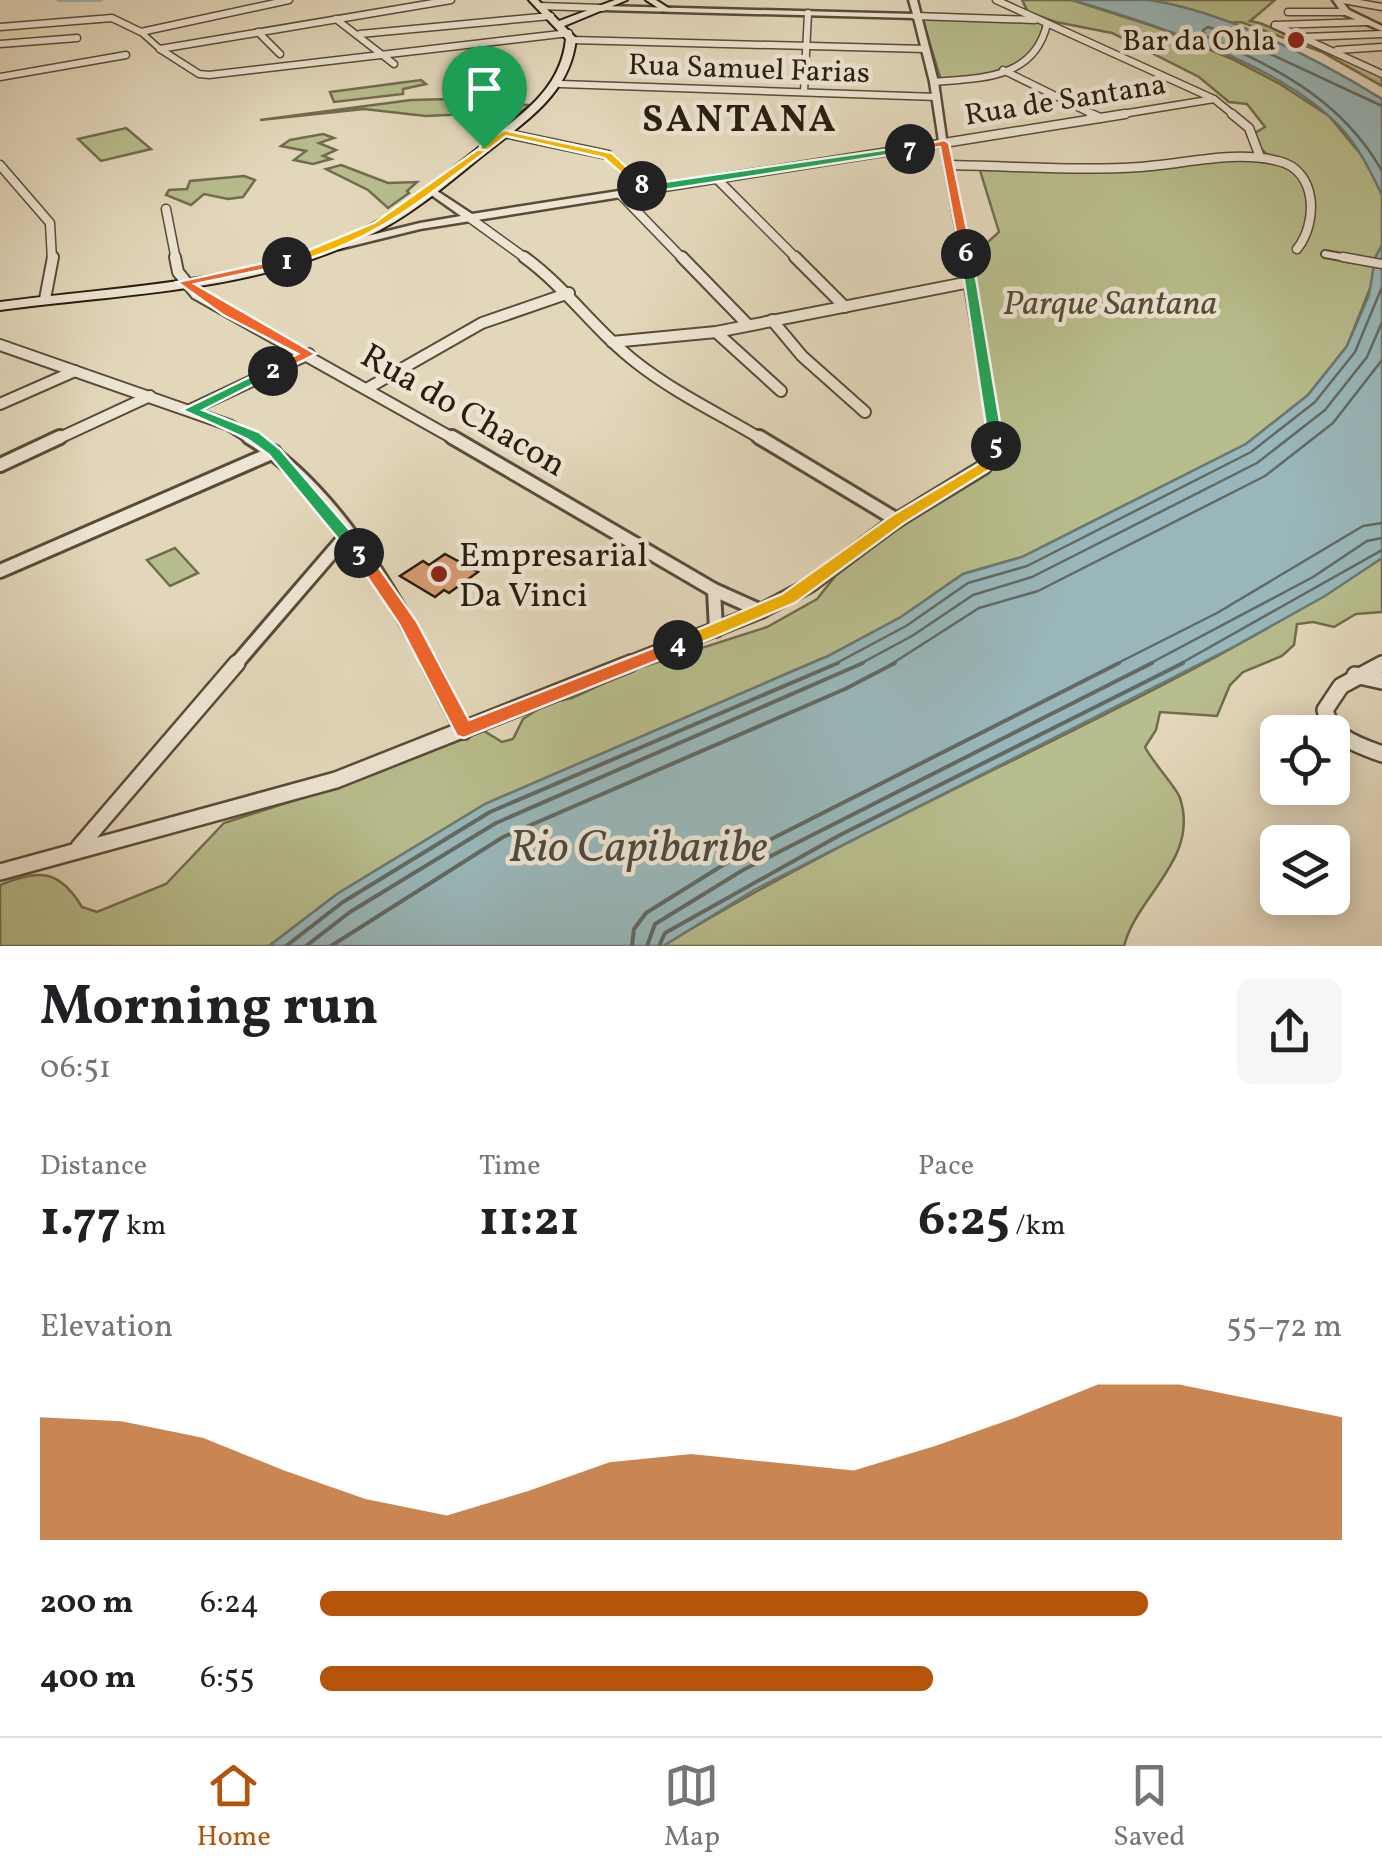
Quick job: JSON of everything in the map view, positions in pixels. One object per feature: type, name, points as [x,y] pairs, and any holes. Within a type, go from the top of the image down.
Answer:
[{"type":"main road","points":[[650,0],[666,9]]},
{"type":"main road","points":[[0,306],[259,268],[332,247],[378,226],[431,190],[560,84],[572,54],[570,36],[536,3]]},
{"type":"main road","points":[[556,20],[616,5]]},
{"type":"street","points":[[141,32],[288,0]]},
{"type":"street","points":[[160,48],[451,0]]},
{"type":"street","points":[[0,872],[336,780],[761,612],[810,585],[898,520],[984,467],[994,454],[997,435],[934,82],[913,0]]},
{"type":"street","points":[[996,0],[1214,100],[1250,128],[1260,158]]},
{"type":"street","points":[[1275,26],[1302,0]]},
{"type":"street","points":[[1340,0],[1346,12]]},
{"type":"street","points":[[1340,0],[1380,8]]},
{"type":"street","points":[[536,3],[1043,22]]},
{"type":"street","points":[[1288,12],[1346,12],[1382,31]]},
{"type":"street","points":[[804,92],[808,13]]},
{"type":"street","points":[[0,27],[117,18],[199,74],[209,75],[570,36],[926,50]]},
{"type":"street","points":[[336,19],[394,64]]},
{"type":"street","points":[[360,34],[556,20]]},
{"type":"street","points":[[934,82],[1003,70],[1038,51],[1043,22]]},
{"type":"street","points":[[1275,26],[1367,22]]},
{"type":"street","points":[[1275,26],[1382,74]]},
{"type":"street","points":[[1296,38],[1382,31]]},
{"type":"street","points":[[258,32],[280,54]]},
{"type":"street","points":[[0,44],[77,38]]},
{"type":"street","points":[[1333,50],[1382,48]]},
{"type":"street","points":[[0,77],[126,55]]},
{"type":"street","points":[[1360,62],[1382,61]]},
{"type":"street","points":[[1003,70],[1100,118]]},
{"type":"street","name":"Rua Samuel Farias","points":[[560,84],[936,97]]},
{"type":"street","name":"Rua de Santana","points":[[332,247],[470,218],[1214,100]]},
{"type":"street","points":[[504,133],[608,155],[645,190]]},
{"type":"street","points":[[948,165],[1137,167],[1260,158],[1296,168],[1310,194],[1312,222],[1306,240],[1297,250]]},
{"type":"street","points":[[0,165],[51,220],[55,249],[44,299]]},
{"type":"street","points":[[716,179],[844,307]]},
{"type":"street","points":[[431,190],[569,293],[612,342],[650,372],[898,520]]},
{"type":"street","points":[[620,194],[748,325]]},
{"type":"street","points":[[166,209],[178,272],[184,282]]},
{"type":"street","points":[[1324,254],[1382,264]]},
{"type":"street","name":"Rua do Chacon","points":[[184,282],[228,312],[309,354],[714,590],[761,612]]},
{"type":"street","points":[[612,342],[716,332],[970,282]]},
{"type":"street","points":[[368,388],[472,328],[569,293]]},
{"type":"street","points":[[772,320],[802,356],[865,412]]},
{"type":"street","points":[[716,332],[781,391]]},
{"type":"street","points":[[0,346],[190,410],[253,436],[274,452],[346,536],[408,622],[464,730]]},
{"type":"street","points":[[190,410],[309,354]]},
{"type":"street","points":[[0,404],[76,371]]},
{"type":"street","points":[[0,465],[150,396]]},
{"type":"street","points":[[0,571],[274,452]]},
{"type":"street","points":[[79,848],[346,536]]},
{"type":"street","points":[[714,590],[716,630]]},
{"type":"street","points":[[1382,664],[1356,675],[1330,695],[1324,705],[1326,720],[1354,746],[1382,754]]},
{"type":"street","points":[[1356,675],[1382,681]]},
{"type":"green space","name":"Parque Santana","points":[[1022,0],[1072,0],[1159,28],[1232,59],[1329,116],[1368,163],[1382,195],[1382,245],[1375,258],[1375,276],[1347,346],[1308,395],[1246,444],[1022,557],[963,574],[901,617],[828,656],[485,804],[337,894],[269,946],[0,946],[0,885],[26,876],[47,876],[65,885],[82,907],[97,912],[166,884],[224,823],[351,782],[484,731],[502,742],[513,739],[523,719],[546,704],[572,698],[630,671],[767,627],[817,599],[837,574],[871,547],[986,471],[992,451],[968,260],[999,232],[979,167],[1157,168],[1223,158],[1271,158],[1248,137],[1265,127],[1247,104],[1229,102],[1199,77],[1112,33],[1028,12]]},
{"type":"green space","points":[[1149,0],[1275,0],[1250,21],[1370,70],[1382,76],[1382,86],[1322,52],[1241,22],[1229,23]]},
{"type":"green space","points":[[922,18],[1043,24],[1039,39],[1020,61],[991,73],[944,79],[940,77]]},
{"type":"green space","points":[[421,80],[426,84],[403,89],[403,94],[334,102],[330,92]]},
{"type":"green space","points":[[453,95],[476,98],[476,103],[530,105],[504,125],[468,118],[469,114],[426,116],[364,109],[260,120],[411,100],[453,99]]},
{"type":"green space","points":[[126,128],[151,149],[101,161],[78,139]]},
{"type":"green space","points":[[323,134],[334,138],[319,143],[336,150],[323,156],[331,159],[313,164],[294,160],[306,151],[281,146],[290,140]]},
{"type":"green space","points":[[341,165],[388,183],[417,182],[388,208],[368,190],[326,169]]},
{"type":"green space","points":[[244,176],[255,180],[243,197],[228,199],[204,194],[191,205],[166,195],[169,190],[187,189],[190,181]]},
{"type":"green space","points":[[175,548],[198,573],[170,586],[147,560]]},
{"type":"green space","points":[[1382,558],[1382,612],[1356,614],[1334,627],[1313,622],[1297,624],[1294,645],[1282,656],[1243,672],[1230,685],[1217,716],[1160,712],[1156,730],[1145,747],[1180,798],[1182,840],[1124,946],[663,946],[841,846],[1207,662]]},
{"type":"water","points":[[1072,0],[1149,0],[1208,14],[1300,53],[1382,99],[1382,195],[1342,129],[1286,85],[1216,49]]},
{"type":"water","name":"Rio Capibaribe","points":[[1382,245],[1382,558],[1325,596],[1235,646],[754,890],[663,946],[269,946],[337,894],[485,804],[828,656],[901,617],[963,574],[1022,557],[1246,444],[1308,395],[1347,346],[1369,295],[1375,258]]},
{"type":"building","name":"Empresarial Da Vinci","points":[[445,554],[478,572],[449,593],[444,590],[435,597],[400,576],[423,561],[429,565]]},
{"type":"waterway","points":[[59,0],[100,0]]},
{"type":"place","name":"Bar da Ohla","points":[[1296,40]]},
{"type":"place","name":"Empresarial Da Vinci","points":[[439,574]]},
{"type":"district","name":"SANTANA","points":[[740,118]]},
{"type":"route","points":[[504,133],[577,146],[618,161],[645,190],[944,143],[997,435],[990,461],[898,520],[810,585],[761,612],[464,730],[408,622],[346,536],[290,469],[253,436],[190,410],[309,354],[196,294],[184,282],[284,262],[362,235],[416,201],[484,148],[504,133]]}]
